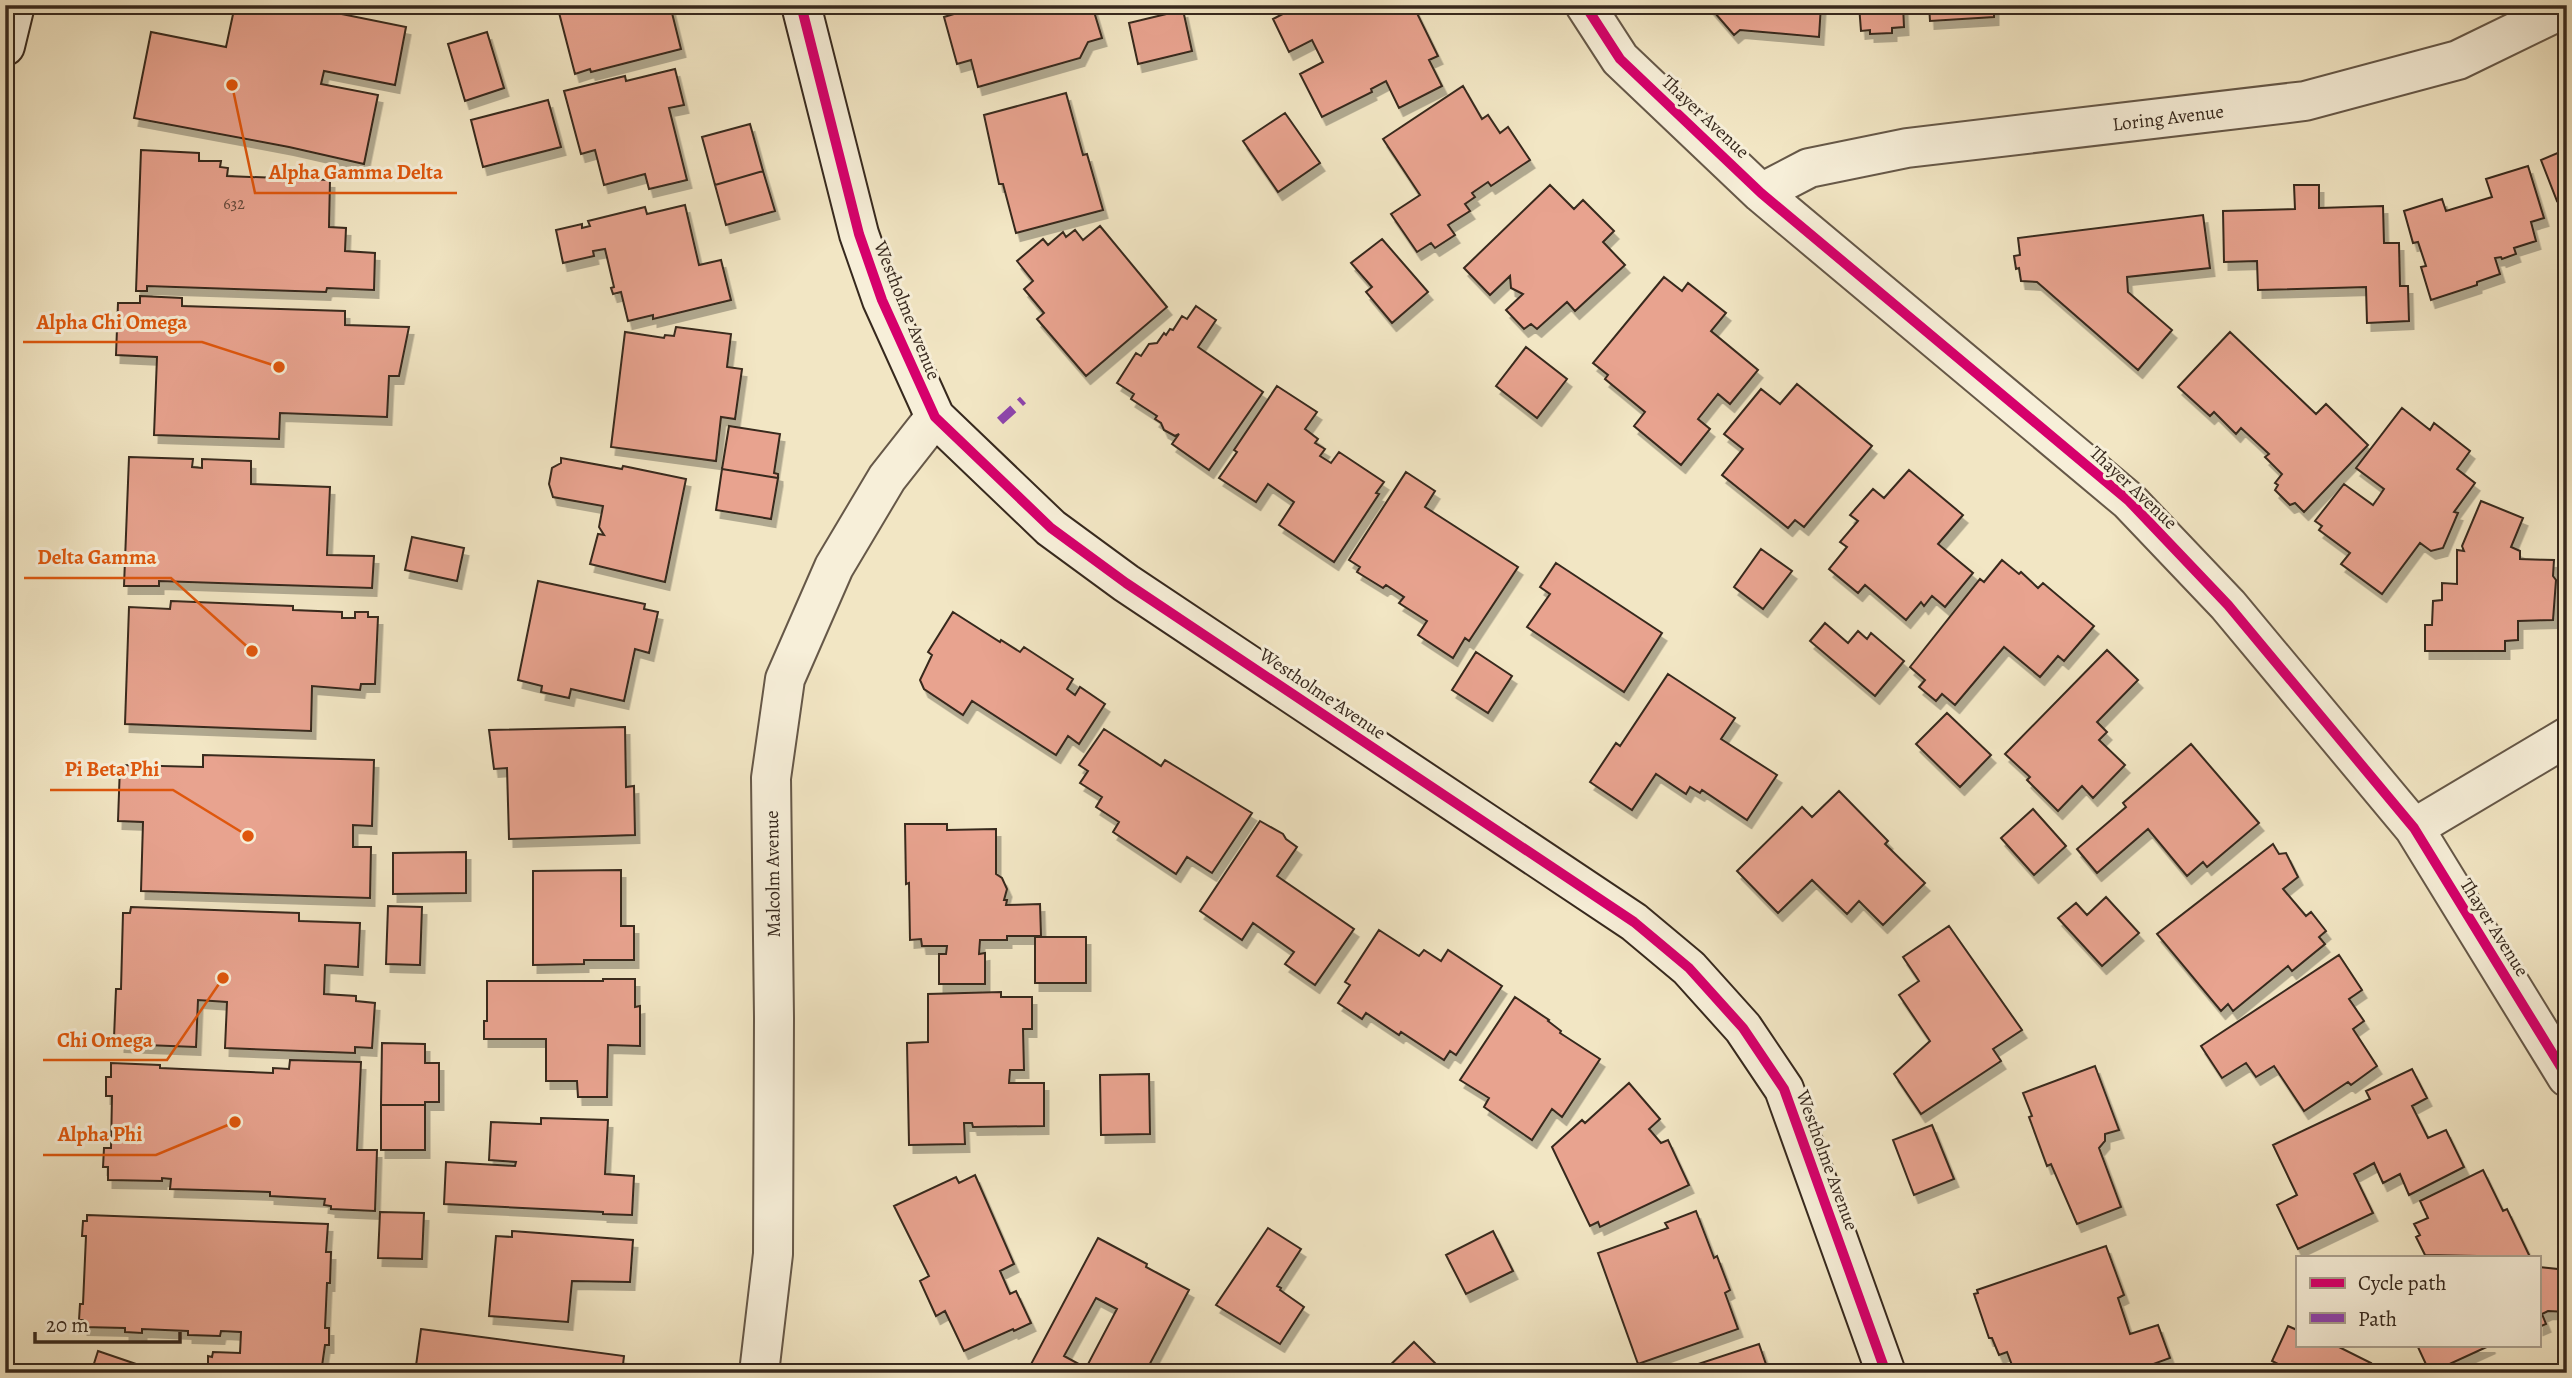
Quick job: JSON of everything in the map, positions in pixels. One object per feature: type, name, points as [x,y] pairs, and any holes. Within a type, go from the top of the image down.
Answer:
[{"type":"street","points":[[5,46],[15,5]]},
{"type":"street","name":"Westholme Avenue","points":[[801,5],[859,233],[887,312],[935,417],[976,459],[1061,536],[1126,583],[1634,922],[1689,968],[1743,1028],[1784,1089],[1886,1373]]},
{"type":"street","name":"Thayer Avenue","points":[[1585,5],[1620,59],[1761,193],[2129,501],[2228,605],[2414,828],[2567,1077]]},
{"type":"street","name":"Loring Avenue","points":[[1761,193],[1809,168],[1907,148],[2305,100],[2458,60],[2567,7]]},
{"type":"street","name":"Malcolm Avenue","points":[[760,1373],[773,1254],[771,778],[785,679],[834,566],[887,478],[935,417]]},
{"type":"street","points":[[2414,828],[2567,737]]},
{"type":"building","points":[[235,5],[297,5],[406,27],[395,85],[324,71],[321,84],[378,95],[364,164],[134,118],[151,32],[226,47]]},
{"type":"building","points":[[557,5],[670,5],[681,49],[575,74]]},
{"type":"building","points":[[954,5],[1092,5],[1102,38],[1088,42],[1080,58],[978,87],[971,60],[957,64],[944,17],[957,13]]},
{"type":"building","points":[[1300,5],[1413,5],[1438,56],[1429,60],[1442,86],[1399,108],[1386,81],[1371,89],[1372,92],[1322,117],[1300,74],[1323,62],[1312,40],[1289,52],[1273,19]]},
{"type":"building","points":[[1708,5],[1821,5],[1819,37],[1740,30],[1734,35]]},
{"type":"building","points":[[1859,5],[1903,5],[1904,27],[1892,28],[1892,33],[1870,34],[1870,30],[1861,31]]},
{"type":"building","points":[[1929,5],[1994,5],[1994,17],[1930,21]]},
{"type":"building","points":[[1183,10],[1192,51],[1138,64],[1129,23]]},
{"type":"building","points":[[487,32],[504,88],[465,101],[448,44]]},
{"type":"building","points":[[675,69],[684,105],[669,108],[687,180],[649,189],[645,174],[604,185],[595,150],[581,154],[564,91],[625,76],[626,81]]},
{"type":"building","points":[[1463,86],[1482,119],[1488,115],[1500,133],[1508,127],[1530,160],[1491,186],[1488,182],[1472,193],[1475,197],[1465,204],[1470,211],[1448,225],[1455,235],[1435,248],[1431,243],[1417,252],[1391,214],[1420,195],[1383,139]]},
{"type":"building","points":[[1066,93],[1083,155],[1087,154],[1103,210],[1016,233],[1003,184],[999,184],[984,115]]},
{"type":"building","points":[[548,100],[561,147],[483,167],[471,120]]},
{"type":"building","points":[[1285,113],[1320,163],[1278,192],[1243,141]]},
{"type":"building","points":[[750,124],[763,171],[715,185],[702,137]]},
{"type":"building","points":[[2567,149],[2567,213],[2561,199],[2557,201],[2541,160]]},
{"type":"building","points":[[141,150],[199,153],[199,161],[221,161],[220,167],[228,168],[227,176],[330,180],[329,227],[346,228],[345,251],[375,253],[374,290],[327,288],[326,292],[147,286],[147,291],[136,291]]},
{"type":"building","points":[[2528,166],[2544,218],[2531,222],[2536,241],[2514,248],[2516,254],[2502,259],[2495,258],[2500,274],[2477,282],[2477,285],[2431,300],[2421,267],[2426,266],[2418,242],[2413,243],[2404,211],[2442,199],[2446,211],[2492,197],[2486,179]]},
{"type":"building","points":[[763,171],[775,211],[726,225],[715,185]]},
{"type":"building","points":[[1550,185],[1574,209],[1583,200],[1614,231],[1603,242],[1625,265],[1575,311],[1567,302],[1537,329],[1531,324],[1524,329],[1506,310],[1523,294],[1511,288],[1510,276],[1490,295],[1464,268]]},
{"type":"building","points":[[2294,185],[2319,185],[2319,208],[2383,206],[2384,243],[2399,243],[2400,286],[2408,286],[2409,321],[2367,323],[2366,287],[2258,290],[2257,261],[2224,262],[2223,211],[2295,209]]},
{"type":"building","points":[[685,205],[699,265],[721,260],[731,300],[653,319],[653,315],[628,321],[621,292],[613,294],[611,288],[614,287],[605,249],[593,251],[594,256],[563,263],[556,230],[582,224],[582,228],[590,226],[588,221],[645,207],[647,214]]},
{"type":"building","points":[[2203,215],[2210,268],[2127,277],[2128,292],[2172,330],[2138,370],[2037,282],[2021,281],[2019,268],[2016,269],[2014,256],[2020,255],[2018,238]]},
{"type":"building","points":[[1100,226],[1167,307],[1086,376],[1037,319],[1044,313],[1024,289],[1033,281],[1017,261],[1043,239],[1048,245],[1063,232],[1066,237],[1075,230],[1083,240]]},
{"type":"building","points":[[1382,239],[1428,292],[1392,323],[1366,292],[1372,287],[1351,263]]},
{"type":"building","points":[[1664,277],[1682,291],[1688,283],[1726,313],[1711,331],[1758,370],[1730,404],[1718,394],[1698,419],[1710,429],[1681,465],[1634,426],[1645,412],[1605,379],[1608,375],[1593,363]]},
{"type":"building","points":[[140,296],[182,298],[182,306],[345,311],[345,325],[409,327],[399,376],[389,376],[387,417],[280,413],[279,439],[154,435],[157,357],[116,355],[118,303],[140,303]]},
{"type":"building","points":[[1196,306],[1216,320],[1198,347],[1263,392],[1209,470],[1172,444],[1179,434],[1175,436],[1164,430],[1161,423],[1155,419],[1157,416],[1131,399],[1134,394],[1117,383],[1136,353],[1141,356],[1149,344],[1157,343],[1164,333],[1166,335],[1170,329],[1173,330],[1182,316],[1187,319]]},
{"type":"building","points":[[676,327],[731,334],[727,367],[742,369],[735,419],[721,417],[716,461],[611,447],[625,332],[664,338],[665,335],[674,336]]},
{"type":"building","points":[[2230,332],[2316,414],[2326,404],[2368,445],[2304,512],[2295,503],[2290,505],[2275,490],[2278,485],[2275,483],[2282,474],[2265,457],[2269,454],[2241,428],[2236,434],[2214,412],[2210,416],[2178,387]]},
{"type":"building","points":[[1526,347],[1567,379],[1537,418],[1496,386]]},
{"type":"building","points":[[1797,384],[1872,446],[1804,527],[1795,520],[1788,528],[1722,475],[1743,449],[1724,434],[1761,389],[1780,404]]},
{"type":"building","points":[[1277,386],[1317,412],[1305,429],[1318,439],[1315,443],[1325,449],[1320,456],[1331,463],[1339,452],[1384,482],[1376,493],[1379,494],[1334,562],[1279,525],[1294,502],[1268,484],[1256,502],[1219,478],[1237,452],[1234,450]]},
{"type":"building","points":[[2402,408],[2430,430],[2434,423],[2470,451],[2457,469],[2475,483],[2454,512],[2458,513],[2443,548],[2431,551],[2420,543],[2382,594],[2341,564],[2350,553],[2319,530],[2322,526],[2315,521],[2344,484],[2373,505],[2384,489],[2356,468]]},
{"type":"building","points":[[729,426],[780,434],[774,473],[778,474],[778,478],[722,469]]},
{"type":"building","points":[[129,457],[193,459],[192,467],[202,468],[202,459],[251,461],[251,484],[330,487],[327,555],[374,556],[372,588],[159,581],[159,586],[124,586]]},
{"type":"building","points":[[561,458],[622,469],[623,466],[686,479],[665,582],[590,564],[598,534],[604,535],[599,527],[603,506],[553,497],[549,484],[552,468],[561,463]]},
{"type":"building","points":[[722,469],[778,478],[771,519],[716,510]]},
{"type":"building","points":[[1909,470],[1963,515],[1938,544],[1973,573],[1945,607],[1932,596],[1924,606],[1921,602],[1906,620],[1865,585],[1858,593],[1829,569],[1847,547],[1840,542],[1858,521],[1850,515],[1873,489],[1884,498]]},
{"type":"building","points":[[1406,472],[1435,491],[1425,507],[1518,567],[1469,641],[1465,638],[1453,658],[1418,635],[1427,621],[1399,603],[1404,597],[1386,585],[1383,588],[1357,572],[1360,567],[1349,560]]},
{"type":"building","points":[[2481,501],[2523,518],[2511,547],[2520,551],[2520,559],[2554,560],[2553,576],[2556,580],[2553,620],[2518,621],[2518,640],[2505,641],[2505,651],[2425,651],[2425,625],[2432,625],[2433,601],[2442,600],[2442,583],[2457,584],[2457,550],[2464,551],[2462,546]]},
{"type":"building","points":[[412,537],[464,548],[457,581],[405,570]]},
{"type":"building","points":[[1761,549],[1792,571],[1763,609],[1734,587]]},
{"type":"building","points":[[2002,560],[2019,574],[2021,572],[2038,588],[2043,583],[2094,626],[2064,661],[2058,656],[2040,677],[2004,647],[1955,705],[1942,694],[1936,701],[1919,687],[1925,680],[1910,667],[1980,579],[1984,582]]},
{"type":"building","points":[[1556,563],[1662,633],[1624,692],[1527,627],[1550,594],[1540,587]]},
{"type":"building","points":[[538,581],[645,604],[644,609],[658,612],[649,653],[635,649],[624,701],[571,689],[569,698],[541,692],[542,686],[518,680]]},
{"type":"building","points":[[171,601],[293,606],[293,610],[342,612],[342,618],[355,618],[355,612],[368,612],[368,617],[378,617],[375,684],[361,684],[360,690],[312,686],[311,731],[125,724],[129,607],[170,609]]},
{"type":"building","points":[[953,612],[1020,652],[1024,647],[1073,679],[1067,689],[1075,695],[1080,687],[1105,704],[1079,744],[1068,736],[1056,755],[972,701],[963,715],[924,689],[920,680],[932,655],[928,652]]},
{"type":"building","points":[[1825,623],[1848,643],[1858,631],[1867,639],[1871,633],[1904,661],[1875,696],[1810,641]]},
{"type":"building","points":[[2107,650],[2138,680],[2097,722],[2107,732],[2099,740],[2125,765],[2093,798],[2082,786],[2058,811],[2027,780],[2030,777],[2005,754]]},
{"type":"building","points":[[1476,652],[1512,676],[1488,713],[1452,690]]},
{"type":"building","points":[[1668,674],[1735,718],[1721,739],[1777,775],[1747,820],[1702,790],[1700,793],[1690,787],[1686,794],[1656,774],[1632,810],[1590,782],[1616,743],[1620,746]]},
{"type":"building","points":[[1947,713],[1991,755],[1960,787],[1916,744]]},
{"type":"building","points":[[625,727],[626,787],[634,786],[635,835],[509,839],[507,768],[494,769],[489,730]]},
{"type":"building","points":[[1104,729],[1161,766],[1165,760],[1252,813],[1212,873],[1187,857],[1176,874],[1113,832],[1119,822],[1096,807],[1102,797],[1080,783],[1088,771],[1079,765]]},
{"type":"building","points":[[2191,744],[2259,823],[2207,867],[2203,862],[2187,876],[2148,829],[2097,873],[2077,849],[2126,807],[2123,803]]},
{"type":"building","points":[[203,755],[374,760],[372,826],[353,825],[353,847],[371,847],[370,898],[141,891],[143,822],[118,821],[120,765],[203,767]]},
{"type":"building","points":[[1839,791],[1888,841],[1885,844],[1925,883],[1883,925],[1859,901],[1847,914],[1812,880],[1778,913],[1737,871],[1802,807],[1812,817]]},
{"type":"building","points":[[2033,809],[2066,846],[2034,875],[2001,838]]},
{"type":"building","points":[[1260,821],[1283,834],[1297,847],[1277,876],[1354,929],[1315,985],[1285,964],[1294,952],[1253,923],[1242,940],[1200,911]]},
{"type":"building","points":[[905,824],[947,824],[947,830],[996,829],[996,874],[1002,878],[1007,889],[1004,900],[1007,900],[1006,905],[1040,904],[1041,936],[1007,936],[1007,940],[980,940],[979,954],[985,953],[985,984],[939,984],[939,954],[946,954],[947,946],[922,946],[921,939],[910,940]]},
{"type":"building","points":[[2273,844],[2279,854],[2286,853],[2298,877],[2283,889],[2306,916],[2311,912],[2326,931],[2319,937],[2325,944],[2292,971],[2288,966],[2233,1011],[2228,1004],[2221,1011],[2157,934]]},
{"type":"building","points":[[466,852],[466,893],[393,894],[393,853]]},
{"type":"building","points":[[621,870],[621,926],[634,926],[634,960],[584,960],[584,964],[533,965],[533,871]]},
{"type":"building","points":[[2106,897],[2139,933],[2102,966],[2058,918],[2076,903],[2087,915]]},
{"type":"building","points":[[388,906],[422,907],[420,965],[386,964]]},
{"type":"building","points":[[131,907],[299,913],[299,921],[360,923],[358,967],[325,965],[324,994],[356,996],[356,1001],[375,1003],[372,1048],[355,1047],[355,1053],[225,1048],[227,1002],[198,1000],[196,1047],[120,1044],[120,1038],[114,1038],[116,989],[121,989],[123,913],[130,913]]},
{"type":"building","points":[[1949,926],[2022,1030],[1993,1049],[2001,1061],[1921,1114],[1894,1074],[1930,1041],[1899,995],[1919,981],[1903,957]]},
{"type":"building","points":[[1379,930],[1419,956],[1424,950],[1441,961],[1448,950],[1502,986],[1456,1055],[1450,1051],[1444,1060],[1366,1013],[1362,1019],[1338,1003],[1350,985],[1345,982]]},
{"type":"building","points":[[1035,937],[1086,937],[1086,983],[1035,983]]},
{"type":"building","points":[[2339,955],[2362,990],[2349,999],[2364,1021],[2353,1029],[2377,1066],[2351,1085],[2348,1082],[2304,1111],[2274,1066],[2256,1077],[2246,1063],[2222,1078],[2201,1046]]},
{"type":"building","points":[[635,979],[635,1007],[640,1006],[640,1046],[608,1045],[607,1097],[578,1097],[577,1081],[546,1081],[546,1039],[484,1039],[487,981]]},
{"type":"building","points":[[1001,992],[1001,997],[1032,997],[1032,1029],[1023,1029],[1024,1070],[1010,1070],[1009,1083],[1044,1083],[1044,1126],[973,1127],[972,1123],[964,1123],[965,1144],[909,1145],[907,1043],[928,1042],[928,994]]},
{"type":"building","points":[[1515,997],[1549,1020],[1560,1033],[1600,1059],[1562,1117],[1552,1109],[1532,1140],[1484,1107],[1489,1098],[1460,1080]]},
{"type":"building","points":[[382,1043],[425,1044],[425,1063],[439,1063],[439,1102],[425,1102],[425,1105],[381,1105]]},
{"type":"building","points":[[290,1060],[361,1062],[357,1150],[377,1150],[375,1211],[331,1209],[331,1206],[324,1205],[325,1199],[270,1196],[270,1192],[170,1189],[171,1179],[108,1180],[108,1167],[103,1167],[104,1148],[111,1148],[112,1096],[106,1096],[106,1077],[111,1077],[111,1063],[273,1073],[273,1068],[289,1069]]},
{"type":"building","points":[[2095,1066],[2119,1130],[2105,1134],[2105,1141],[2099,1148],[2121,1207],[2077,1224],[2051,1164],[2047,1166],[2023,1093]]},
{"type":"building","points":[[2412,1069],[2427,1098],[2412,1106],[2428,1138],[2446,1130],[2464,1167],[2409,1195],[2400,1174],[2383,1183],[2374,1163],[2354,1174],[2373,1213],[2298,1249],[2277,1205],[2297,1195],[2273,1145],[2370,1099],[2366,1091]]},
{"type":"building","points":[[1149,1074],[1150,1134],[1101,1135],[1100,1075]]},
{"type":"building","points":[[1629,1083],[1660,1119],[1649,1129],[1661,1143],[1668,1140],[1689,1185],[1600,1227],[1598,1222],[1590,1226],[1552,1147],[1582,1120],[1585,1123]]},
{"type":"building","points":[[381,1105],[425,1105],[425,1150],[381,1150]]},
{"type":"building","points":[[541,1118],[608,1120],[605,1174],[634,1176],[632,1215],[444,1204],[446,1162],[515,1166],[516,1162],[489,1160],[491,1122],[541,1124]]},
{"type":"building","points":[[1932,1125],[1954,1179],[1914,1195],[1893,1140]]},
{"type":"building","points":[[2483,1170],[2503,1211],[2507,1209],[2530,1256],[2425,1255],[2416,1237],[2420,1235],[2414,1224],[2428,1218],[2420,1201]]},
{"type":"building","points":[[975,1175],[1014,1264],[1000,1271],[1010,1294],[1016,1291],[1031,1323],[964,1351],[945,1311],[936,1316],[920,1281],[929,1276],[894,1206],[956,1177],[959,1183]]},
{"type":"building","points":[[1696,1211],[1730,1290],[1725,1293],[1738,1329],[1638,1364],[1598,1253],[1668,1228],[1665,1223]]},
{"type":"building","points":[[380,1212],[424,1213],[422,1259],[378,1258]]},
{"type":"building","points":[[87,1215],[328,1224],[326,1252],[331,1252],[325,1328],[329,1328],[329,1345],[325,1345],[321,1373],[208,1373],[208,1356],[212,1357],[213,1352],[240,1353],[241,1332],[221,1331],[220,1336],[188,1335],[188,1331],[142,1329],[142,1333],[125,1332],[125,1328],[83,1327],[83,1320],[79,1320],[80,1304],[83,1304],[86,1236],[82,1236],[83,1221],[87,1221]]},
{"type":"building","points":[[1268,1228],[1301,1249],[1277,1286],[1304,1307],[1280,1344],[1216,1305]]},
{"type":"building","points":[[512,1231],[633,1240],[630,1282],[572,1281],[568,1322],[489,1316],[496,1236],[512,1237]]},
{"type":"building","points":[[1493,1231],[1513,1271],[1466,1294],[1446,1255]]},
{"type":"building","points":[[1098,1238],[1189,1290],[1145,1373],[1039,1373],[1029,1368]],"holes":[[[1096,1298],[1117,1309],[1086,1368],[1064,1356]]]},
{"type":"building","points":[[2106,1246],[2124,1295],[2118,1298],[2130,1334],[2158,1325],[2170,1358],[2129,1373],[2015,1373],[2007,1352],[1999,1355],[1992,1338],[1989,1338],[1974,1294],[1978,1293],[1977,1290]]},
{"type":"building","points":[[2540,1267],[2567,1270],[2567,1312],[2548,1311],[2542,1314],[2546,1324],[2540,1327]]},
{"type":"building","points":[[2288,1326],[2296,1330],[2296,1346],[2337,1346],[2371,1363],[2368,1370],[2373,1373],[2274,1373],[2278,1364],[2272,1361]]},
{"type":"building","points":[[421,1329],[624,1356],[622,1373],[415,1373]]},
{"type":"building","points":[[1414,1342],[1444,1372],[1382,1373]]},
{"type":"building","points":[[1759,1344],[1769,1373],[1663,1373],[1673,1369],[1674,1372]]},
{"type":"building","points":[[2417,1346],[2489,1346],[2430,1373]]},
{"type":"building","points":[[98,1351],[136,1364],[134,1373],[91,1373]]},
{"type":"marked path","points":[[1000,421],[1023,400]]},
{"type":"cycle path","points":[[801,5],[859,234],[882,300],[935,417],[1051,528],[1126,583],[1634,922],[1689,968],[1743,1028],[1784,1089],[1886,1373]]},
{"type":"cycle path","points":[[1585,5],[1620,59],[1761,193],[2129,501],[2228,605],[2414,828],[2567,1077]]},
{"type":"place","name":"Alpha Gamma Delta","points":[[232,85]]},
{"type":"place","name":"Alpha Chi Omega","points":[[279,367]]},
{"type":"place","name":"Delta Gamma","points":[[252,651]]},
{"type":"place","name":"Pi Beta Phi","points":[[248,836]]},
{"type":"place","name":"Chi Omega","points":[[223,978]]},
{"type":"place","name":"Alpha Phi","points":[[235,1122]]}]
